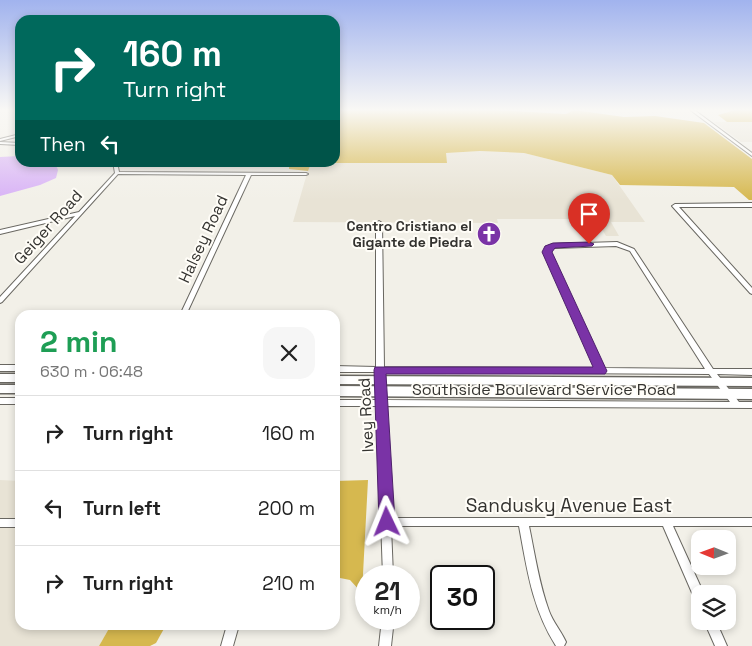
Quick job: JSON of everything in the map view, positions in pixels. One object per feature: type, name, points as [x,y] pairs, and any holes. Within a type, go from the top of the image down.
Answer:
[{"type":"highway","points":[[340,390],[381,386],[715,377],[752,382]]},
{"type":"highway","points":[[0,378],[15,378]]},
{"type":"highway","points":[[340,381],[381,386],[752,394]]},
{"type":"highway","points":[[0,389],[15,389]]},
{"type":"street","points":[[732,139],[752,154]]},
{"type":"street","points":[[0,142],[15,144]]},
{"type":"street","points":[[116,167],[118,173],[306,174]]},
{"type":"street","name":"Geiger Road","points":[[0,301],[118,173]]},
{"type":"street","name":"Halsey Road","points":[[185,310],[249,174]]},
{"type":"street","points":[[752,205],[675,206],[752,292]]},
{"type":"street","points":[[0,232],[80,213]]},
{"type":"street","name":"Ivey Road","points":[[379,223],[381,386],[388,565]]},
{"type":"street","points":[[601,371],[547,252],[548,248],[553,246],[617,244],[627,247],[636,254],[715,377],[737,405]]},
{"type":"street","points":[[0,368],[15,368]]},
{"type":"street","name":"Southside Boulevard Service Road","points":[[340,371],[381,386],[752,405]]},
{"type":"street","name":"Southside Boulevard Service Road","points":[[340,401],[381,386],[601,371],[715,377],[752,372]]},
{"type":"street","points":[[0,401],[15,401]]},
{"type":"street","name":"Sandusky Avenue East","points":[[387,522],[752,522]]},
{"type":"street","points":[[523,522],[543,611],[552,631],[560,642]]},
{"type":"street","points":[[666,522],[694,585]]},
{"type":"street","points":[[0,523],[15,523]]},
{"type":"street","points":[[227,646],[232,630]]},
{"type":"street","points":[[385,646],[387,630]]},
{"type":"street","points":[[714,630],[721,646]]},
{"type":"shaded area","points":[[340,139],[726,139],[752,159],[752,200],[749,200],[734,187],[620,185],[612,175],[524,153],[480,151],[446,153],[447,163],[340,163]]},
{"type":"shaded area","points":[[737,139],[752,139],[752,142],[741,142]]},
{"type":"shaded area","points":[[480,151],[524,153],[612,175],[645,222],[611,222],[619,236],[606,236],[596,219],[497,219],[498,223],[293,222],[309,167],[340,167],[340,163],[447,163],[445,153]]},
{"type":"shaded area","points":[[15,156],[15,167],[57,167],[56,178],[40,185],[0,196],[0,157]]},
{"type":"shaded area","points":[[289,167],[310,167],[308,171],[289,169]]},
{"type":"shaded area","points":[[0,480],[15,481],[15,630],[108,630],[99,646],[0,646]]},
{"type":"shaded area","points":[[368,480],[363,565],[355,565],[355,585],[350,580],[340,578],[340,481]]},
{"type":"shaded area","points":[[108,630],[163,630],[156,643],[150,646],[99,646]]},
{"type":"place","name":"Centro Cristiano el Gigante de Piedra","points":[[489,234]]},
{"type":"route","points":[[387,522],[380,370],[601,371],[547,252],[548,248],[560,244],[589,244]]}]
